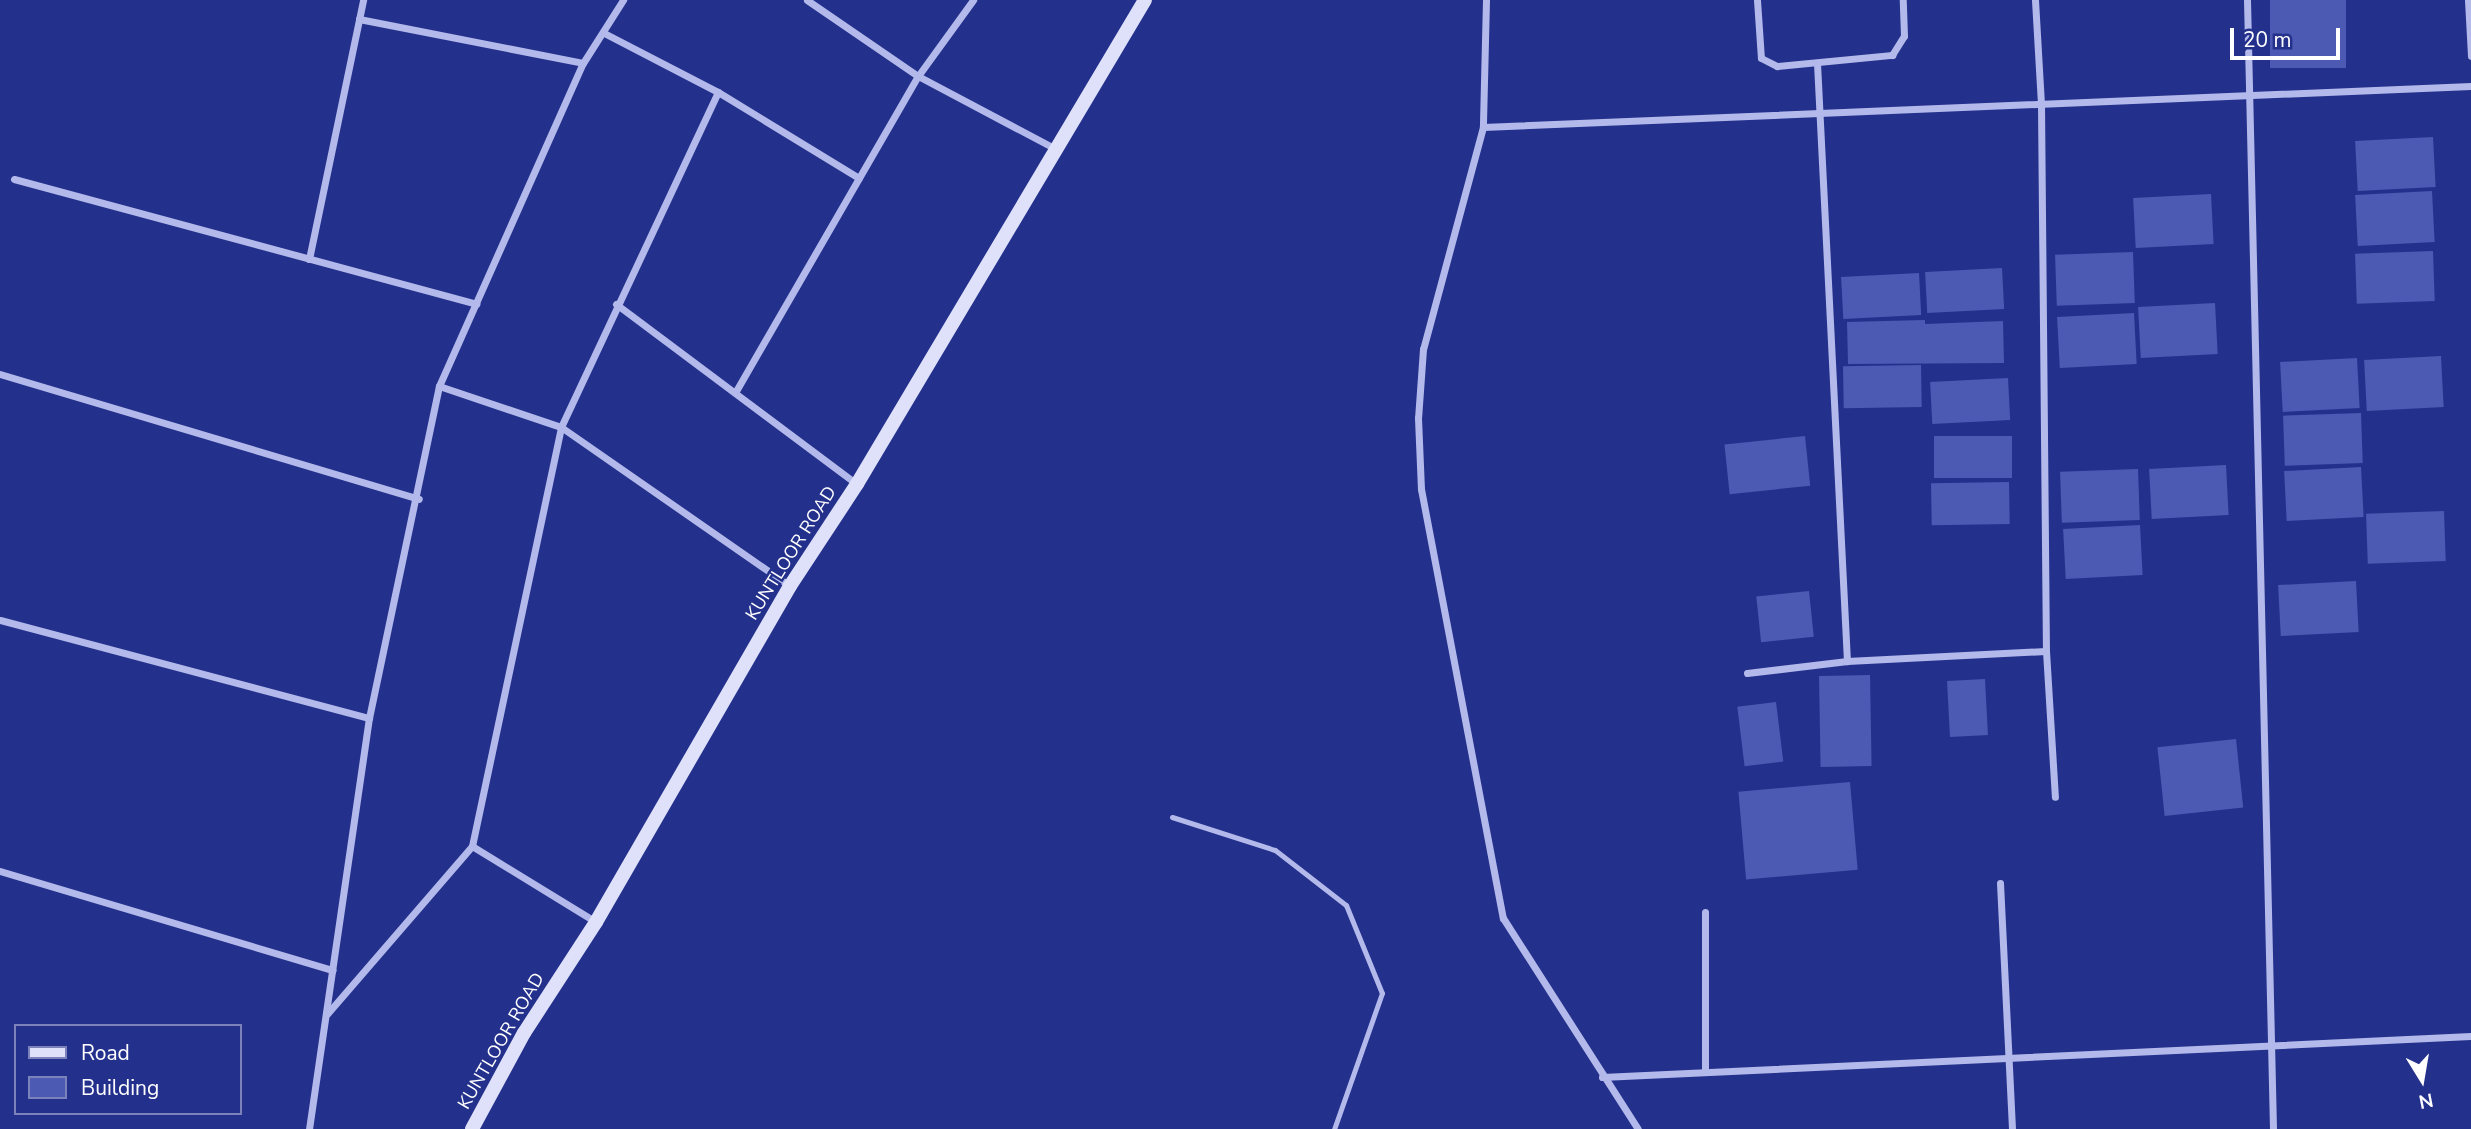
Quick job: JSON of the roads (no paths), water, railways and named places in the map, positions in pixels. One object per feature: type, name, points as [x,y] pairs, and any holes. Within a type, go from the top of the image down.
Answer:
[{"type":"street","points":[[309,259],[363,0]]},
{"type":"street","points":[[309,1129],[369,718],[418,499],[439,386],[583,64],[623,0]]},
{"type":"street","points":[[807,0],[918,76],[1056,149]]},
{"type":"street","points":[[736,391],[918,76],[972,0]]},
{"type":"street","name":"KUNTLOOR ROAD","points":[[472,1129],[524,1033],[596,922],[790,586],[858,484],[1145,0]]},
{"type":"street","points":[[1486,0],[1483,127],[1423,349],[1418,418],[1420,489],[1503,918],[1602,1077],[1638,1129]]},
{"type":"street","points":[[1757,0],[1761,58],[1766,65],[1879,58],[1900,48],[1904,36],[1903,0]]},
{"type":"street","points":[[2035,0],[2041,104],[2046,650],[2055,797]]},
{"type":"street","points":[[2247,0],[2274,1045],[2273,1129]]},
{"type":"street","points":[[2468,0],[2471,56]]},
{"type":"street","points":[[359,19],[583,64]]},
{"type":"street","points":[[604,33],[718,92],[859,178]]},
{"type":"street","points":[[1817,63],[1847,661]]},
{"type":"street","points":[[1483,127],[1821,116],[2471,86]]},
{"type":"street","points":[[326,1014],[472,846],[561,427],[616,304],[718,92]]},
{"type":"street","points":[[14,178],[476,304]]},
{"type":"street","points":[[616,304],[858,484]]},
{"type":"street","points":[[0,374],[418,499]]},
{"type":"street","points":[[439,386],[561,427],[790,586]]},
{"type":"street","points":[[0,620],[369,718]]},
{"type":"street","points":[[1747,673],[1847,661],[2046,650]]},
{"type":"street","points":[[472,846],[596,922]]},
{"type":"street","points":[[0,871],[333,970]]},
{"type":"street","points":[[2000,883],[2012,1129]]},
{"type":"street","points":[[1705,912],[1705,1072]]},
{"type":"street","points":[[1602,1077],[2471,1036]]},
{"type":"lane","points":[[1172,817],[1275,850],[1346,905],[1381,993],[1334,1129]]}]
